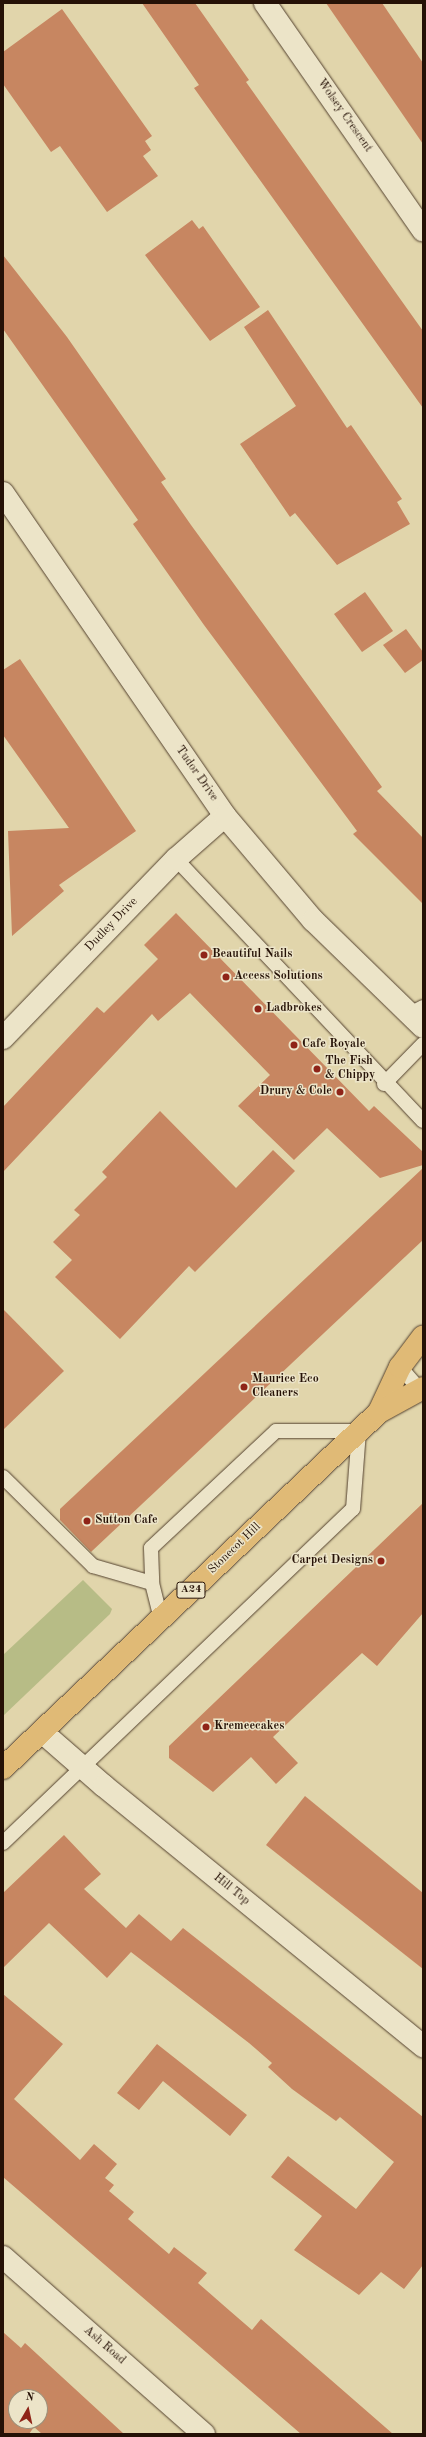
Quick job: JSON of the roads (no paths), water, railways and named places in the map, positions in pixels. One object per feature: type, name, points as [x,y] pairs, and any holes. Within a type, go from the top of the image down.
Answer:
[{"type":"highway","name":"Stonecot Hill","points":[[379,1412],[400,1367],[423,1337]]},
{"type":"highway","name":"Stonecot Hill","points":[[3,1768],[379,1412],[422,1390]]},
{"type":"street","name":"Wolsey Crescent","points":[[265,3],[423,230]]},
{"type":"street","name":"Tudor Drive","points":[[3,493],[225,816],[313,920],[419,1016]]},
{"type":"street","name":"Dudley Drive","points":[[3,1038],[176,859],[225,816]]},
{"type":"street","name":"Hill Top","points":[[42,1732],[82,1768],[423,2046]]},
{"type":"street","name":"Ash Road","points":[[3,2257],[204,2434]]},
{"type":"lane","points":[[176,859],[384,1084],[423,1121]]},
{"type":"lane","points":[[384,1084],[423,1044]]},
{"type":"lane","points":[[400,1367],[422,1390]]},
{"type":"lane","points":[[3,1843],[353,1509],[359,1431],[276,1431],[151,1548],[152,1583],[161,1619]]},
{"type":"lane","points":[[3,1477],[93,1566],[152,1583]]},
{"type":"place","name":"Beautiful Nails","points":[[204,955]]},
{"type":"place","name":"Access Solutions","points":[[226,977]]},
{"type":"place","name":"Ladbrokes","points":[[258,1009]]},
{"type":"place","name":"Cafe Royale","points":[[294,1045]]},
{"type":"place","name":"The Fish & Chippy","points":[[317,1069]]},
{"type":"place","name":"Drury & Cole","points":[[340,1092]]},
{"type":"place","name":"Maurice Eco Cleaners","points":[[244,1387]]},
{"type":"place","name":"Sutton Cafe","points":[[87,1521]]},
{"type":"place","name":"Carpet Designs","points":[[381,1561]]},
{"type":"place","name":"Kremeecakes","points":[[206,1727]]}]
